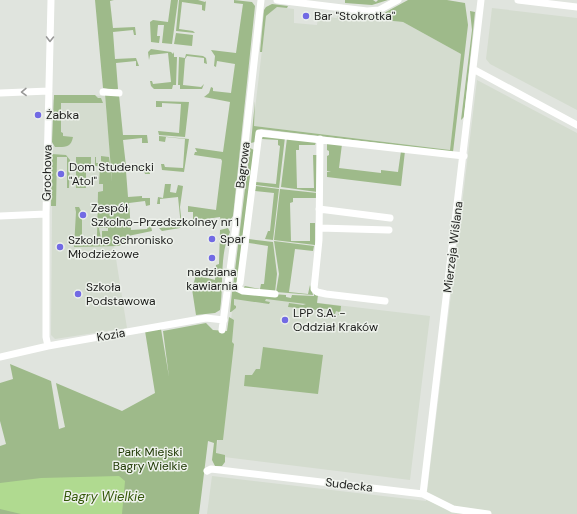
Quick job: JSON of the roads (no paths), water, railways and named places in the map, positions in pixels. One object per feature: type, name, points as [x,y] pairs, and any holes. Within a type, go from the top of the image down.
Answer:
[{"type":"street","name":"Grochowa","points":[[48,346],[46,337],[46,214],[51,0]]},
{"type":"street","name":"Bagrowa","points":[[222,330],[238,210],[261,0]]},
{"type":"street","points":[[278,0],[373,11],[384,8],[398,0]]},
{"type":"street","name":"Mierzeja Wiślana","points":[[423,494],[464,156],[481,0]]},
{"type":"street","points":[[518,0],[577,7]]},
{"type":"street","points":[[473,69],[577,124]]},
{"type":"street","points":[[0,92],[49,91]]},
{"type":"street","points":[[103,92],[119,93]]},
{"type":"street","points":[[276,294],[243,291],[238,288],[240,283],[259,132],[464,156]]},
{"type":"street","points":[[320,139],[319,228],[314,285],[317,292],[385,301]]},
{"type":"street","points":[[319,209],[390,218]]},
{"type":"street","points":[[0,216],[46,214]]},
{"type":"street","points":[[378,229],[379,216]]},
{"type":"street","points":[[319,228],[389,230]]},
{"type":"street","name":"Kozia","points":[[0,357],[48,346],[206,318],[224,320]]},
{"type":"street","name":"Sudecka","points":[[207,471],[211,469],[423,494],[454,512],[488,514]]},
{"type":"water","name":"Bagry Wielkie","points":[[119,476],[125,481],[122,514],[21,514],[0,509],[0,483],[41,478]]},
{"type":"place","name":"Bar \"Stokrotka\"","points":[[306,16]]},
{"type":"place","name":"Żabka","points":[[38,115]]},
{"type":"place","name":"Dom Studencki \"Atol\"","points":[[61,174]]},
{"type":"place","name":"Zespół Szkolno-Przedszkolney nr 1","points":[[83,215]]},
{"type":"place","name":"Spar","points":[[212,239]]},
{"type":"place","name":"Szkolne Schronisko Młodzieżowe","points":[[60,247]]},
{"type":"place","name":"nadziana kawiarnia","points":[[212,258]]},
{"type":"place","name":"Szkoła Podstawowa","points":[[78,294]]},
{"type":"place","name":"LPP S.A. - Oddział Kraków","points":[[285,320]]},
{"type":"park label","name":"Park Miejski Bagry Wielkie","points":[[150,459]]}]
